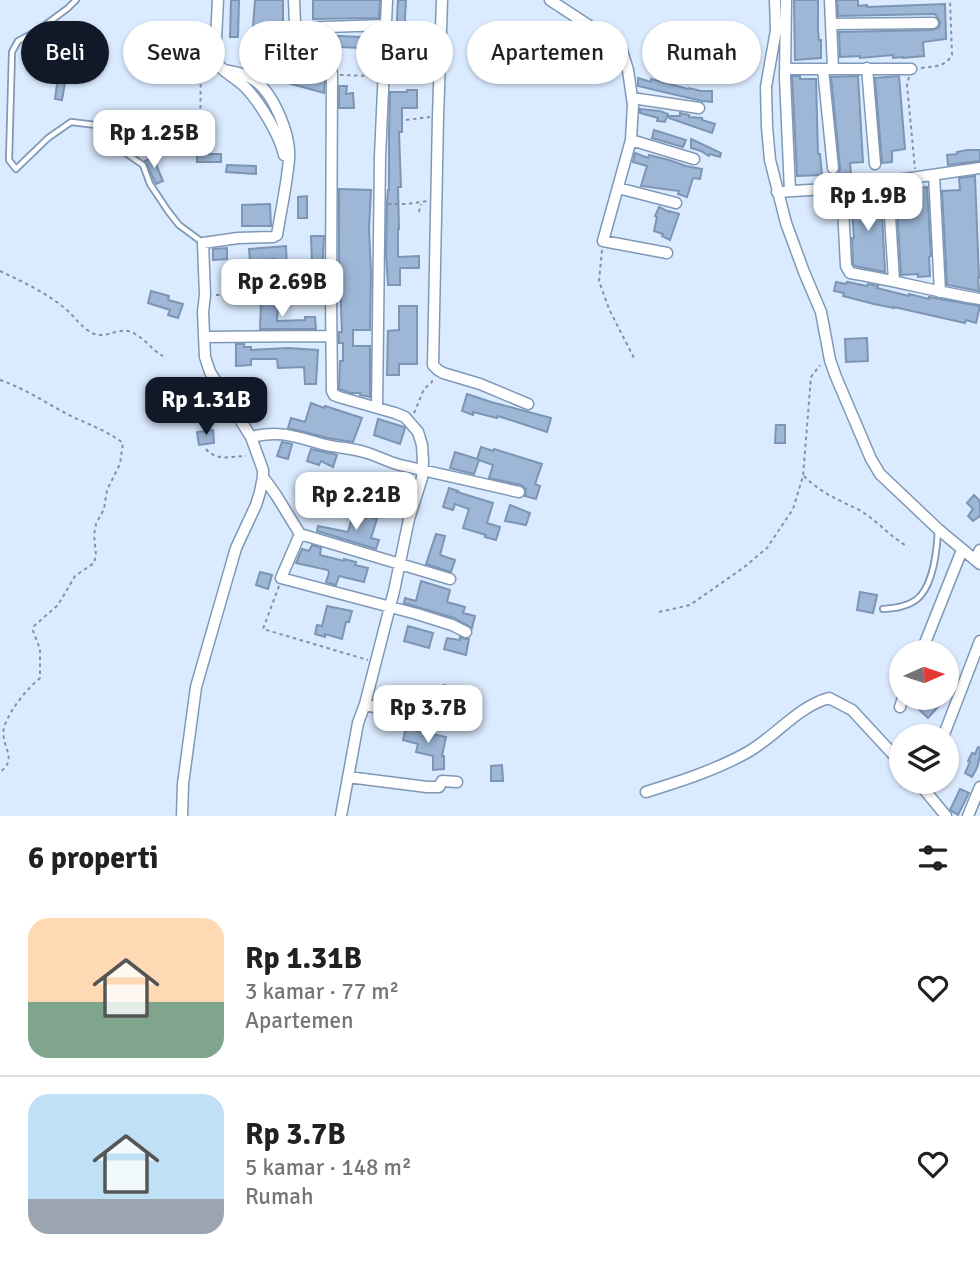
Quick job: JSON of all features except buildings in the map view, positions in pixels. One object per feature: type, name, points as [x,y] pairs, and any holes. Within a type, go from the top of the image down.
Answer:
[{"type":"street","points":[[217,21],[218,0]]},
{"type":"street","points":[[294,0],[296,21]]},
{"type":"street","points":[[386,21],[387,0]]},
{"type":"street","points":[[442,0],[433,365],[443,373],[480,384],[528,404]]},
{"type":"street","points":[[550,0],[611,40],[622,51],[628,70],[632,97],[631,141],[603,241],[667,253]]},
{"type":"street","points":[[775,0],[776,30],[766,87],[769,149],[786,223],[821,312],[830,360],[844,399],[880,474],[938,530],[977,562],[980,550]]},
{"type":"street","points":[[786,0],[785,69],[790,191]]},
{"type":"street","points":[[830,0],[828,69],[833,168]]},
{"type":"street","points":[[831,24],[933,23]]},
{"type":"street","points":[[867,68],[875,164]]},
{"type":"street","points":[[785,69],[911,69]]},
{"type":"street","points":[[182,816],[196,687],[236,548],[256,505],[263,477],[251,437],[210,372],[205,357],[203,243],[277,235],[289,158],[288,142],[279,116],[265,90],[252,78],[225,70]]},
{"type":"street","points":[[332,84],[332,391],[334,395],[405,417],[418,432],[422,445],[422,478],[409,519],[394,591],[358,723],[341,816]]},
{"type":"street","points":[[377,408],[380,157],[384,84]]},
{"type":"street","points":[[632,97],[699,108]]},
{"type":"street","points":[[631,141],[694,159]]},
{"type":"street","points":[[777,192],[888,183],[980,168]]},
{"type":"street","points":[[934,176],[940,292]]},
{"type":"street","points":[[888,183],[894,281]]},
{"type":"street","points":[[618,188],[677,203]]},
{"type":"street","points":[[842,188],[846,266],[850,273],[980,299]]},
{"type":"street","points":[[274,297],[331,297]]},
{"type":"street","points":[[205,337],[331,336]]},
{"type":"street","points":[[251,437],[263,434],[295,435],[366,453],[384,461],[519,492]]},
{"type":"street","points":[[263,477],[300,534],[450,579]]},
{"type":"street","points":[[300,534],[281,578],[452,625],[466,632]]},
{"type":"street","points":[[926,640],[962,550]]},
{"type":"street","points":[[948,724],[980,640]]},
{"type":"street","points":[[646,792],[704,774],[749,751],[814,702],[829,698],[852,710],[889,750]]},
{"type":"street","points":[[365,704],[426,724]]},
{"type":"street","points":[[348,776],[427,788],[439,786],[442,781],[457,782]]},
{"type":"street","points":[[968,816],[980,787]]},
{"type":"street","points":[[928,794],[946,816]]},
{"type":"lane","points":[[76,0],[37,31],[18,41],[12,52],[9,160],[16,169],[48,138],[71,122],[96,125],[143,166],[150,184],[168,211],[179,225],[203,243]]},
{"type":"lane","points":[[883,609],[902,607],[925,592],[934,561],[938,530]]},
{"type":"path","points":[[916,177],[906,85],[911,69],[941,66],[948,62],[952,55],[950,0]]},
{"type":"path","points":[[192,149],[200,133],[201,84]]},
{"type":"path","points":[[406,120],[438,117]]},
{"type":"path","points":[[380,204],[422,202],[419,212]]},
{"type":"path","points":[[603,241],[599,281],[609,309],[635,360]]},
{"type":"path","points":[[0,271],[64,307],[90,332],[106,335],[127,331],[163,356]]},
{"type":"path","points":[[205,295],[274,297]]},
{"type":"path","points":[[659,612],[690,606],[767,548],[793,509],[803,475],[811,377],[819,366],[830,360]]},
{"type":"path","points":[[0,380],[49,402],[105,431],[122,443],[120,464],[107,490],[104,509],[96,524],[94,563],[75,576],[63,599],[34,626],[33,631],[40,649],[40,678],[17,702],[4,727],[1,738],[9,761],[0,772]]},
{"type":"path","points":[[412,424],[424,388],[432,383]]},
{"type":"path","points":[[206,449],[208,453],[219,458],[251,457],[257,454]]},
{"type":"path","points":[[803,475],[814,486],[871,518],[905,545]]},
{"type":"path","points":[[360,507],[409,519]]},
{"type":"path","points":[[281,578],[263,629],[375,662]]}]
